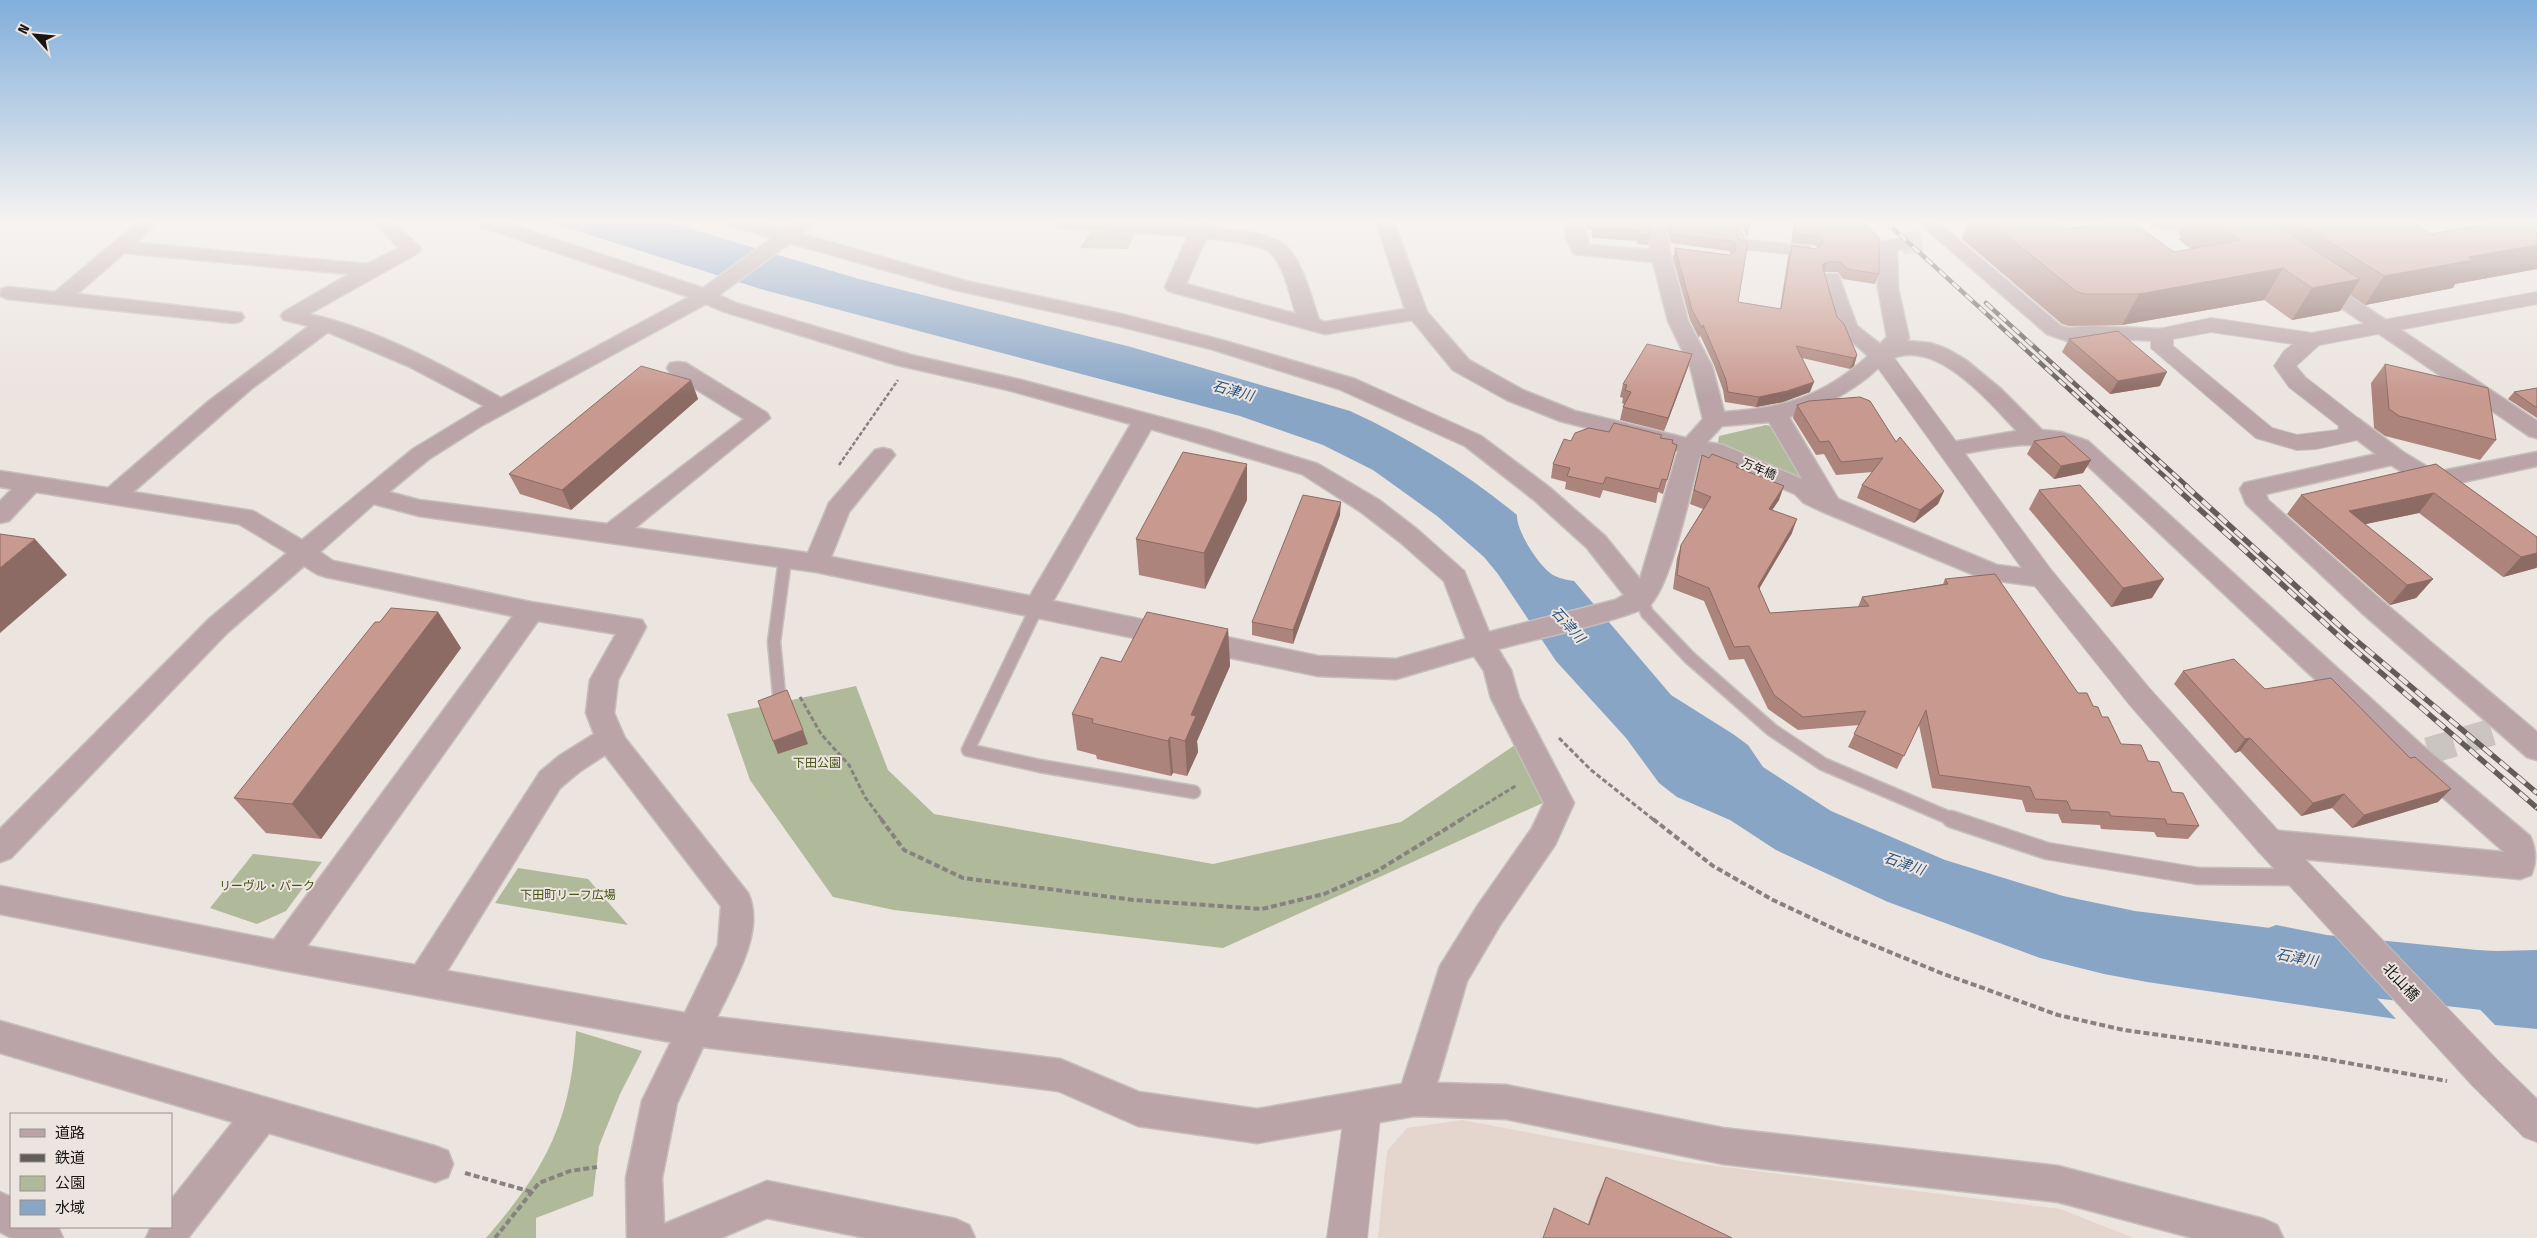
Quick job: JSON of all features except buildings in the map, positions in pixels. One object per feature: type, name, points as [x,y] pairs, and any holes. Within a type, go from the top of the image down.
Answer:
[{"type":"street","points":[[60,298],[81,280]]},
{"type":"street","points":[[353,280],[291,316],[326,324],[389,348],[441,373],[500,406]]},
{"type":"street","points":[[657,280],[705,296],[729,307],[905,360],[1013,384],[1200,435],[1310,469],[1343,487],[1409,536],[1455,576],[1489,641],[1505,698],[1543,768],[1559,804],[1544,836],[1490,915],[1452,976],[1415,1099]]},
{"type":"street","points":[[0,849],[218,626],[370,495],[421,454],[473,421],[629,339],[705,296],[727,280]]},
{"type":"street","points":[[940,280],[1121,320],[1218,345],[1346,384],[1473,440],[1541,493],[1596,542],[1632,603]]},
{"type":"street","points":[[1178,280],[1175,287],[1325,328],[1417,313]]},
{"type":"street","points":[[1294,280],[1310,324]]},
{"type":"street","points":[[1405,280],[1417,313],[1461,365],[1515,395],[1568,416],[1702,449]]},
{"type":"street","points":[[370,495],[419,508],[612,533],[816,564],[1037,606],[1318,666],[1396,669],[1489,641],[1632,603],[1654,576],[1702,449],[1715,420],[1701,366],[1678,321],[1669,280]]},
{"type":"street","points":[[1831,280],[1838,304],[1848,329],[1881,356]]},
{"type":"street","points":[[1715,420],[1776,414],[1826,397],[1881,356],[1898,338],[1888,288],[1888,280]]},
{"type":"street","points":[[1996,280],[2054,330],[2066,334],[2092,332],[2162,336],[2211,326],[2312,340],[2537,298]]},
{"type":"street","points":[[2313,280],[2537,431]]},
{"type":"street","points":[[8,293],[234,317]]},
{"type":"street","points":[[114,496],[203,416],[282,354],[326,324]]},
{"type":"street","points":[[2162,336],[2162,348],[2271,436],[2283,442],[2300,444],[2349,435],[2351,424]]},
{"type":"street","points":[[2312,340],[2292,356],[2285,366],[2298,382],[2395,457],[2435,480],[2467,504]]},
{"type":"street","points":[[1881,356],[1908,346],[1937,352],[1964,367],[2035,436]]},
{"type":"street","name":"北山橋","points":[[1881,356],[2043,578],[2139,696],[2270,843],[2310,884],[2471,1078],[2537,1124]]},
{"type":"street","points":[[612,533],[760,418],[678,368]]},
{"type":"street","points":[[1776,414],[1815,497]]},
{"type":"street","points":[[1037,606],[1144,421]]},
{"type":"street","points":[[1949,449],[2035,436],[2061,439],[2080,446],[2420,753],[2519,846],[2520,866],[2270,843]]},
{"type":"street","points":[[1702,449],[1704,459],[1794,498],[1815,497],[1993,573],[2043,578]]},
{"type":"street","points":[[816,564],[838,510],[883,456]]},
{"type":"street","points":[[2395,457],[2252,489],[2258,504],[2501,729],[2537,749]]},
{"type":"street","points":[[2435,480],[2537,459]]},
{"type":"street","points":[[0,479],[244,516],[290,540],[302,553],[326,568],[531,611],[633,627],[604,680],[600,714],[613,744],[737,903],[734,946],[692,1030],[660,1101],[644,1178],[646,1238]]},
{"type":"street","points":[[0,514],[30,484]]},
{"type":"street","points":[[281,956],[531,611]]},
{"type":"street","points":[[423,981],[550,780],[569,764],[610,738]]},
{"type":"street","points":[[0,900],[281,956],[692,1030],[1060,1075],[1138,1109],[1257,1126],[1363,1110],[1415,1099],[1506,1102],[1723,1146],[2058,1184],[2264,1238]]},
{"type":"street","points":[[0,1037],[436,1164]]},
{"type":"street","points":[[1347,1238],[1363,1110]]},
{"type":"street","points":[[165,1238],[262,1113]]},
{"type":"street","points":[[677,1238],[766,1198],[956,1238]]},
{"type":"street","points":[[28,1228],[44,1238]]},
{"type":"lane","points":[[779,694],[774,642],[785,559]]},
{"type":"lane","points":[[1632,603],[1647,613],[1690,658],[1772,730],[1823,764],[1898,797],[1964,824],[2047,851],[2198,876],[2310,884]]},
{"type":"lane","points":[[1037,606],[968,750],[1040,766],[1194,792]]},
{"type":"path","points":[[779,694],[796,689],[821,734],[849,765],[865,797],[904,850],[963,878],[1134,900],[1262,909],[1324,894],[1377,872],[1400,859],[1543,768]]},
{"type":"path","points":[[1553,733],[1591,770],[1713,866],[1773,900],[1815,920],[1941,973],[2058,1015],[2124,1030],[2471,1078]]},
{"type":"path","points":[[436,1164],[532,1192]]},
{"type":"path","points":[[495,1238],[514,1218],[539,1183],[556,1176],[597,1168]]},
{"type":"shaded area","points":[[1462,1120],[1685,1162],[2060,1209],[2134,1238],[1378,1238],[1387,1151],[1407,1128]]},
{"type":"green space","points":[[1766,425],[1776,428],[1807,477],[1802,480],[1718,443],[1719,436]]},
{"type":"green space","name":"下田公園","points":[[856,686],[888,770],[934,814],[1213,864],[1401,822],[1515,745],[1545,802],[1223,948],[894,910],[833,897],[750,780],[727,714]]},
{"type":"green space","name":"リーヴル・パーク","points":[[253,854],[322,862],[286,911],[257,924],[210,908]]},
{"type":"green space","name":"下田町リーフ広場","points":[[518,868],[588,879],[628,925],[495,903]]},
{"type":"green space","points":[[576,1031],[642,1051],[620,1094],[599,1146],[593,1196],[536,1218],[536,1238],[486,1238],[524,1190],[539,1167],[551,1143],[561,1119],[568,1092]]},
{"type":"water","points":[[732,280],[862,280],[1131,347],[1350,411],[1395,433],[1458,471],[1517,515],[1525,540],[1543,566],[1555,576],[1574,581],[1671,695],[1733,734],[1748,745],[1763,767],[1831,811],[1945,860],[2063,896],[2135,911],[2318,934],[2396,1019],[2104,974],[2040,958],[1888,902],[1776,850],[1730,820],[1677,797],[1659,783],[1626,738],[1556,661],[1498,574],[1484,557],[1437,516],[1373,470],[1323,445],[1240,416],[764,290]]},
{"type":"water","points":[[2421,948],[2498,951],[2537,950],[2537,1029],[2495,1025]]},
{"type":"waterway","name":"石津川","points":[[2276,954],[2327,964],[2537,986]]},
{"type":"tunnel","points":[[2428,751],[2492,732]]},
{"type":"railway","points":[[1949,280],[2176,487]]},
{"type":"railway","points":[[1986,303],[2188,487]]},
{"type":"railway","points":[[2174,486],[2341,638],[2537,808]]},
{"type":"railway","points":[[2186,486],[2351,636],[2537,793]]}]
